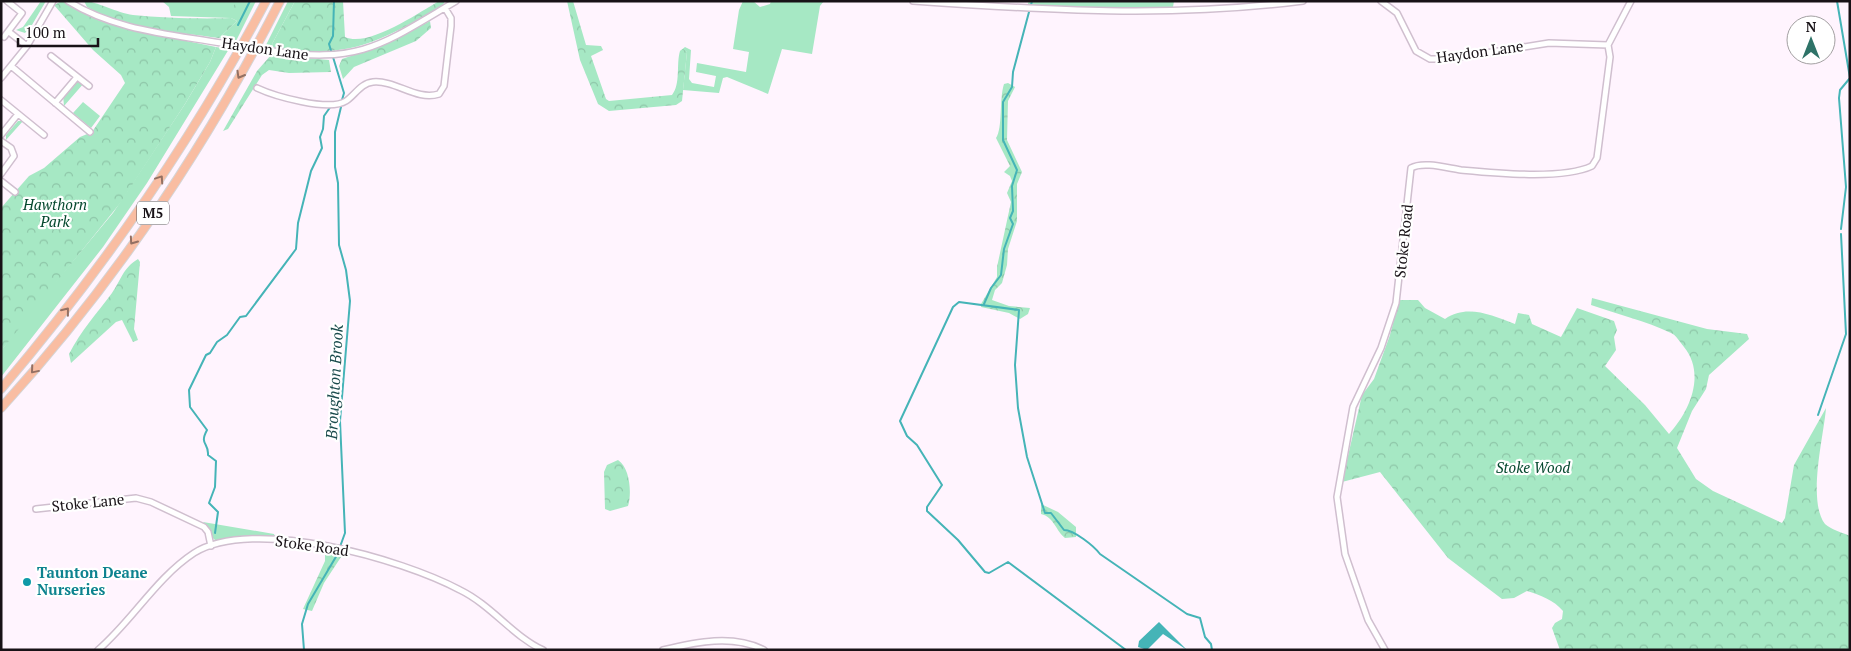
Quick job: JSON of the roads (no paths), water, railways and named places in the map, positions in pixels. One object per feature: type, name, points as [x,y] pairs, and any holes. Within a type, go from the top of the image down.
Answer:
[{"type":"highway","name":"M5","points":[[1,389],[62,316],[147,200],[210,101],[266,1]]},
{"type":"highway","name":"M5","points":[[1,408],[73,322],[158,206],[220,108],[280,1]]},
{"type":"street","points":[[4,37],[22,14],[7,1]]},
{"type":"street","points":[[1,78],[27,46],[53,1]]},
{"type":"street","name":"Haydon Lane","points":[[71,2],[103,19],[124,26],[273,51],[327,56],[348,54],[381,44],[456,1]]},
{"type":"street","points":[[913,1],[1138,12],[1229,10],[1304,1]]},
{"type":"street","name":"Haydon Lane","points":[[1381,1],[1397,13],[1416,51],[1430,59],[1448,59],[1549,43],[1608,45]]},
{"type":"street","name":"Stoke Road","points":[[1385,650],[1368,620],[1344,554],[1337,498],[1353,407],[1381,348],[1396,303],[1411,168],[1426,166],[1480,172],[1543,173],[1564,172],[1592,166],[1597,158],[1610,57],[1608,45],[1631,1]]},
{"type":"street","points":[[256,88],[292,99],[328,104],[344,102],[364,85],[372,82],[386,83],[430,97],[439,94],[444,86],[451,26],[451,18],[445,8]]},
{"type":"street","points":[[9,32],[27,46]]},
{"type":"street","points":[[52,56],[89,86]]},
{"type":"street","points":[[11,66],[90,132]]},
{"type":"street","points":[[55,103],[77,77]]},
{"type":"street","points":[[1,100],[44,135]]},
{"type":"street","points":[[1,135],[18,114]]},
{"type":"street","points":[[78,131],[82,126]]},
{"type":"street","points":[[1,141],[11,148],[14,156],[1,174]]},
{"type":"street","points":[[1,181],[15,192]]},
{"type":"street","name":"Stoke Lane","points":[[36,509],[124,498],[144,500],[204,527],[208,532],[211,546]]},
{"type":"street","name":"Stoke Road","points":[[98,650],[180,564],[200,550],[223,541],[255,539],[334,546],[424,574],[460,589],[486,605],[524,638],[543,650]]},
{"type":"street","points":[[663,650],[688,644],[732,640],[750,644],[764,650]]},
{"type":"water","points":[[1159,622],[1187,650],[1163,634],[1147,650],[1138,647],[1139,641]]},
{"type":"waterway","points":[[238,25],[250,1]]},
{"type":"waterway","name":"Broughton Brook","points":[[334,1],[333,36],[329,44],[344,93],[342,100]]},
{"type":"waterway","points":[[1031,5],[1032,1]]},
{"type":"waterway","points":[[1837,1],[1850,78],[1840,90],[1839,98],[1846,187],[1841,229]]},
{"type":"waterway","points":[[984,304],[991,288],[1001,275],[1004,249],[1013,224],[1010,218],[1013,211],[1012,186],[1017,170],[1003,140],[1003,102],[1012,87],[1013,72],[1029,12]]},
{"type":"waterway","points":[[215,533],[218,512],[209,503],[215,487],[216,461],[208,455],[204,441],[207,430],[190,407],[189,390],[206,355],[210,353],[217,342],[227,335],[240,317],[246,316],[296,249],[298,223],[311,171],[322,148],[320,137],[324,116],[331,106]]},
{"type":"waterway","name":"Broughton Brook","points":[[304,650],[302,624],[308,604],[337,555],[345,533],[340,421],[350,301],[346,270],[339,245],[338,183],[335,167],[335,132],[341,107]]},
{"type":"waterway","points":[[1818,415],[1846,334],[1841,234]]},
{"type":"waterway","points":[[1126,650],[1008,562],[989,573],[985,572],[958,540],[927,511],[927,507],[942,485],[917,445],[907,436],[900,421],[953,307],[959,302],[1019,310],[1015,365],[1018,408],[1027,457],[1045,513],[1051,513],[1064,530],[1084,539],[1100,554],[1187,614],[1200,618],[1205,637],[1211,644],[1212,650]]},
{"type":"place","name":"Taunton Deane Nurseries","points":[[27,582]]},
{"type":"park label","name":"Hawthorn Park","points":[[55,214]]},
{"type":"park label","name":"Stoke Wood","points":[[1533,468]]}]
